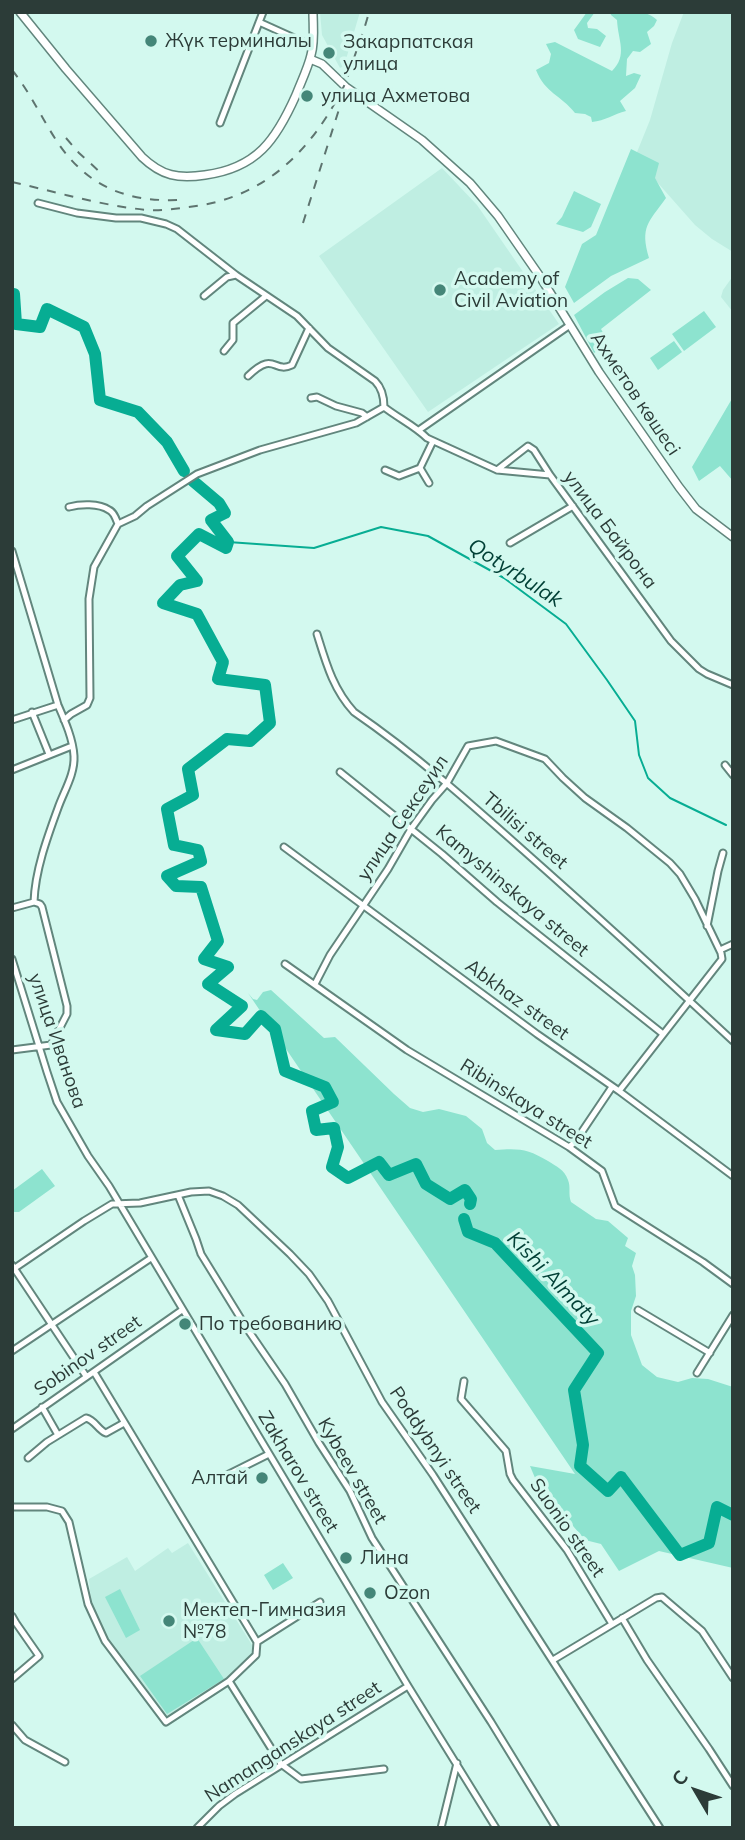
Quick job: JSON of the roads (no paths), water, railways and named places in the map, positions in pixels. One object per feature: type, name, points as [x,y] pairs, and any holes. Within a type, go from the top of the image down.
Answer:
[{"type":"street","points":[[20,12],[142,156],[160,171],[178,177],[203,176],[232,169],[243,164],[273,139],[285,119],[310,59],[313,12]]},
{"type":"street","points":[[220,123],[263,12]]},
{"type":"street","points":[[259,23],[312,46]]},
{"type":"street","name":"Ахметов көшесі","points":[[310,59],[322,64],[346,87],[422,140],[470,183],[498,216],[541,278],[599,372],[679,487],[696,509],[733,537]]},
{"type":"street","name":"улица Байрона","points":[[38,203],[77,213],[141,218],[166,224],[186,235],[236,275],[297,316],[328,348],[380,386],[384,407],[427,438],[498,470],[550,475],[671,641],[699,669],[733,685]]},
{"type":"street","points":[[204,296],[227,277],[236,275]]},
{"type":"street","points":[[225,351],[233,340],[233,323],[266,296]]},
{"type":"street","points":[[419,430],[570,325]]},
{"type":"street","points":[[248,376],[267,362],[286,368],[292,365],[309,328]]},
{"type":"street","points":[[311,398],[317,397],[367,417]]},
{"type":"street","points":[[64,720],[88,705],[90,698],[89,599],[94,567],[118,524],[135,516],[197,474],[260,450],[356,423],[384,407]]},
{"type":"street","points":[[385,470],[399,476],[420,468],[433,441]]},
{"type":"street","points":[[498,470],[528,446],[534,450],[550,475]]},
{"type":"street","points":[[420,468],[429,483]]},
{"type":"street","points":[[69,507],[77,505],[107,509],[112,511],[118,524]]},
{"type":"street","points":[[510,543],[573,506]]},
{"type":"street","points":[[12,551],[74,758],[71,775],[52,822],[37,874],[34,902]]},
{"type":"street","name":"Tbilisi street","points":[[317,634],[330,676],[345,702],[355,712],[447,783],[733,1041]]},
{"type":"street","points":[[12,720],[58,705]]},
{"type":"street","points":[[32,712],[49,754]]},
{"type":"street","name":"улица Сексеуил","points":[[314,984],[411,829],[447,783],[468,746],[496,741],[545,759],[585,798],[670,863],[695,899],[720,950]]},
{"type":"street","points":[[12,770],[72,746]]},
{"type":"street","points":[[725,765],[733,775]]},
{"type":"street","name":"Kamyshinskaya street","points":[[340,772],[663,1034]]},
{"type":"street","name":"Abkhaz street","points":[[284,847],[526,1027],[619,1091],[733,1176]]},
{"type":"street","points":[[707,926],[723,853]]},
{"type":"street","points":[[12,908],[34,902],[42,907],[67,1006],[67,1014],[51,1045],[12,1049]]},
{"type":"street","points":[[619,1091],[722,958],[720,950],[733,944]]},
{"type":"street","name":"улица Иванова","points":[[12,959],[57,1101],[119,1203]]},
{"type":"street","name":"Ribinskaya street","points":[[285,964],[407,1050],[569,1147],[602,1171],[615,1206],[733,1284]]},
{"type":"street","points":[[569,1147],[612,1087]]},
{"type":"street","name":"Poddybnyi street","points":[[119,1203],[140,1203],[209,1191],[223,1196],[237,1205],[309,1274],[328,1301],[382,1402],[433,1475],[660,1828]]},
{"type":"street","name":"Kybeev street","points":[[178,1195],[201,1254],[285,1384],[350,1492],[372,1538],[556,1828]]},
{"type":"street","points":[[86,1376],[13,1268],[84,1220],[108,1206],[119,1203]]},
{"type":"street","name":"Zakharov street","points":[[119,1203],[496,1828]]},
{"type":"street","points":[[12,1351],[151,1258]]},
{"type":"street","name":"Sobinov street","points":[[12,1429],[182,1310]]},
{"type":"street","points":[[638,1310],[710,1353]]},
{"type":"street","points":[[697,1373],[733,1315]]},
{"type":"street","points":[[12,1507],[47,1507],[62,1511],[69,1522],[88,1604],[105,1641],[166,1722],[229,1681],[256,1655],[257,1642],[94,1372]]},
{"type":"street","name":"Suonio street","points":[[464,1381],[461,1399],[506,1451],[513,1480],[567,1550],[612,1624]]},
{"type":"street","points":[[42,1407],[58,1434]]},
{"type":"street","points":[[28,1458],[58,1434],[86,1418],[106,1433],[124,1423]]},
{"type":"street","points":[[215,1481],[269,1454]]},
{"type":"street","points":[[553,1660],[656,1598],[662,1597],[702,1630],[733,1678]]},
{"type":"street","points":[[257,1642],[320,1602]]},
{"type":"street","points":[[12,1616],[39,1656],[12,1679]]},
{"type":"street","points":[[622,1618],[647,1660],[733,1786]]},
{"type":"street","points":[[229,1681],[281,1764],[298,1777],[305,1780],[384,1769]]},
{"type":"street","name":"Namanganskaya street","points":[[197,1828],[219,1806],[281,1764],[408,1686]]},
{"type":"street","points":[[12,1724],[25,1740],[65,1762]]},
{"type":"street","points":[[440,1828],[457,1763]]},
{"type":"waterway","name":"Kіshі Almaty","points":[[12,294],[16,324],[40,327],[47,309],[84,327],[95,354],[100,400],[138,412],[167,442],[184,471]]},
{"type":"waterway","name":"Kіshі Almaty","points":[[193,481],[219,503],[225,513],[211,520],[228,542],[226,548],[199,534],[177,556],[197,581],[180,585],[163,603],[197,614],[223,662],[218,679],[265,685],[270,723],[250,741],[227,739],[188,769],[193,795],[167,809],[174,845],[198,850],[201,861],[167,876],[176,886],[201,887],[218,941],[204,959],[228,967],[208,984],[242,1006],[216,1030],[245,1034],[261,1016],[275,1029],[285,1071],[325,1087],[333,1102],[312,1111],[316,1130],[334,1128],[338,1147],[332,1167],[348,1178],[379,1162],[389,1175],[416,1164],[426,1184],[450,1199],[465,1190],[471,1199],[470,1204]]},
{"type":"waterway","name":"Qotyrbulak","points":[[228,542],[314,548],[381,527],[428,536],[504,578],[566,624],[607,680],[635,721],[639,755],[648,778],[670,798],[726,825]]},
{"type":"waterway","name":"Kіshі Almaty","points":[[464,1219],[468,1232],[495,1243],[598,1353],[574,1390],[583,1445],[580,1466],[608,1491],[621,1477],[680,1555],[709,1543],[717,1507],[733,1515]]},
{"type":"railway","points":[[12,182],[97,202],[148,210],[196,206],[245,192],[284,166],[302,150],[317,131],[345,84],[369,12]]},
{"type":"railway","points":[[12,70],[58,143],[82,171],[110,189],[126,194],[142,198],[179,200]]},
{"type":"railway","points":[[303,223],[341,103]]},
{"type":"railway","points":[[66,138],[101,173]]},
{"type":"place","name":"Жүк терминалы","points":[[151,41]]},
{"type":"place","name":"Закарпатская улица","points":[[329,53]]},
{"type":"place","name":"улица Ахметова","points":[[307,96]]},
{"type":"place","name":"Academy of Civil Aviation","points":[[440,290]]},
{"type":"place","name":"По требованию","points":[[185,1324]]},
{"type":"place","name":"Алтай","points":[[262,1478]]},
{"type":"place","name":"Лина","points":[[346,1558]]},
{"type":"place","name":"Ozon","points":[[370,1593]]},
{"type":"place","name":"Мектеп-Гимназия №78","points":[[169,1621]]}]
